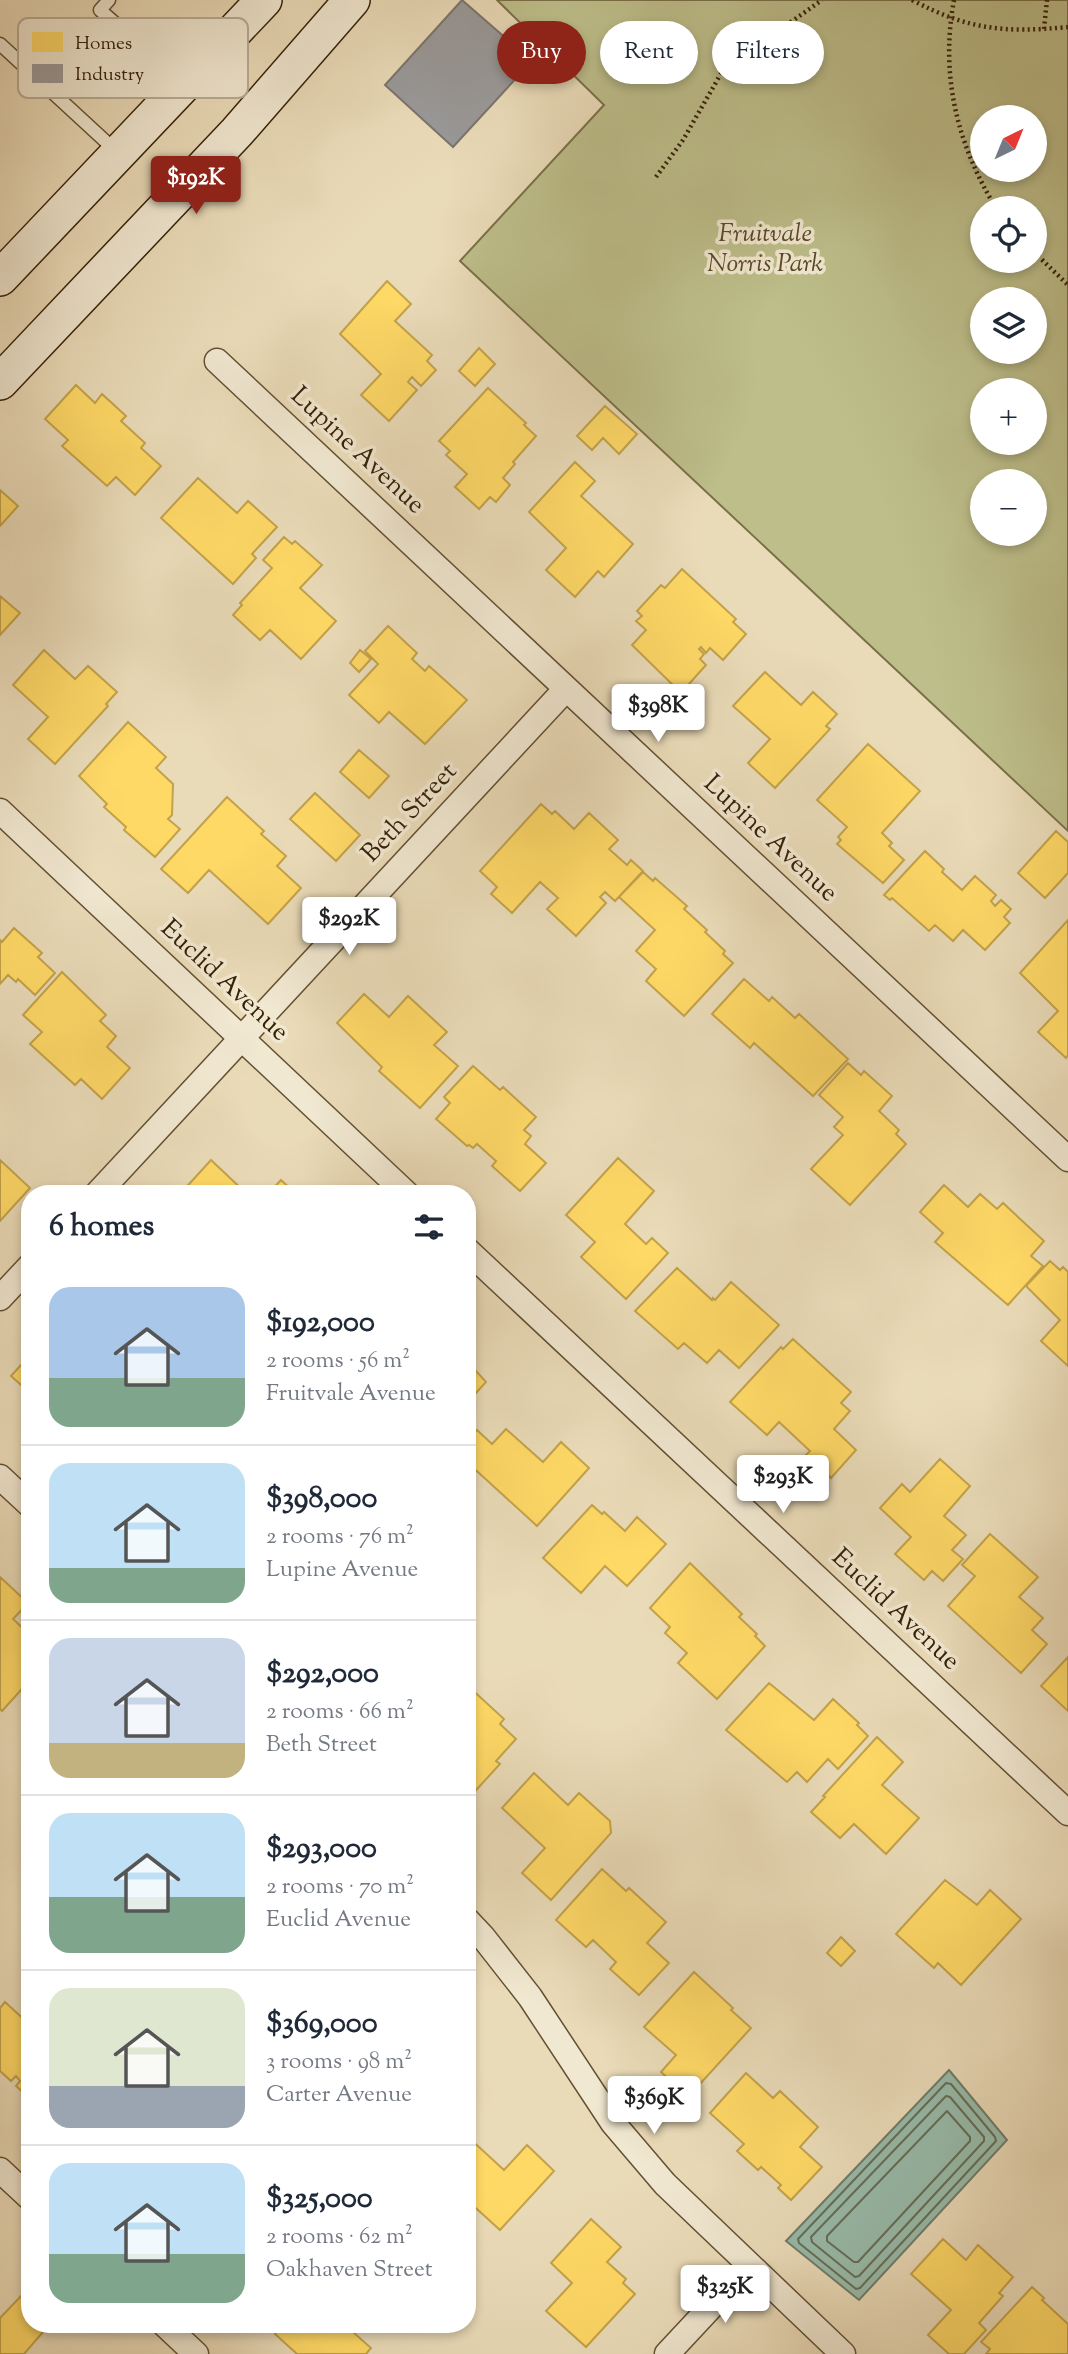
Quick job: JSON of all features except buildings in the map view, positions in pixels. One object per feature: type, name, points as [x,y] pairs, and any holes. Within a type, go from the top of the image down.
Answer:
[{"type":"main road","points":[[247,18],[264,0]]},
{"type":"main road","points":[[0,382],[237,132],[345,3]]},
{"type":"main road","points":[[0,278],[172,98]]},
{"type":"street","name":"Lupine Avenue","points":[[218,361],[1068,1159]]},
{"type":"street","name":"Beth Street","points":[[105,1185],[566,689]]},
{"type":"street","name":"Euclid Avenue","points":[[0,811],[397,1185]]},
{"type":"street","name":"Euclid Avenue","points":[[476,1258],[1068,1813]]},
{"type":"street","points":[[0,1298],[21,1276]]},
{"type":"street","points":[[0,1477],[21,1497]]},
{"type":"street","points":[[476,1930],[530,1997],[613,2123],[664,2184],[843,2354]]},
{"type":"street","points":[[0,2170],[21,2190]]},
{"type":"street","points":[[667,2354],[749,2266]]},
{"type":"street","points":[[174,2333],[196,2354]]},
{"type":"lane","points":[[90,0],[105,5],[118,18]]},
{"type":"lane","points":[[0,44],[18,60]]},
{"type":"lane","points":[[59,98],[119,153]]},
{"type":"path","points":[[656,177],[683,140],[723,70],[822,0]]},
{"type":"path","points":[[912,0],[961,23],[998,29],[1068,27]]},
{"type":"path","points":[[954,0],[949,48],[951,95],[962,135],[989,196]]},
{"type":"path","points":[[1044,29],[1047,0]]},
{"type":"path","points":[[1047,265],[1068,285]]},
{"type":"green space","name":"Fruitvale Norris Park","points":[[497,0],[1068,0],[1068,831],[460,261],[604,105],[583,84],[586,84],[586,21],[518,21]]},
{"type":"water","points":[[949,2070],[1007,2140],[859,2300],[786,2241]]}]
